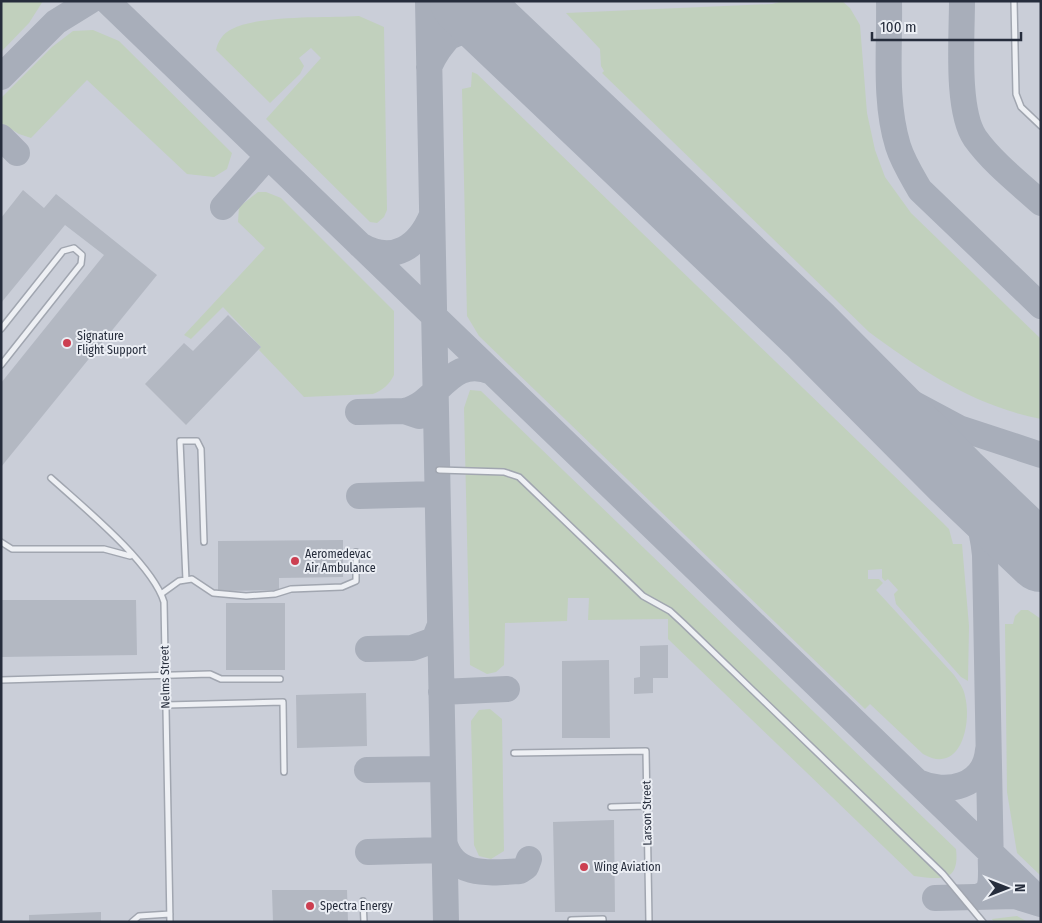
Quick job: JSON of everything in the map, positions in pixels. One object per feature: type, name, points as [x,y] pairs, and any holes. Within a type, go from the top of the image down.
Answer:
[{"type":"lane","points":[[1014,1],[1016,94],[1021,107],[1041,126]]},
{"type":"lane","points":[[1,329],[63,251],[74,248],[82,255],[81,264],[1,365]]},
{"type":"lane","points":[[186,580],[180,441],[196,441],[200,449],[204,542]]},
{"type":"lane","points":[[439,470],[504,472],[520,477],[643,596],[670,611],[683,623],[943,874],[983,922]]},
{"type":"lane","points":[[52,478],[110,532],[133,557],[162,594],[179,581],[192,579],[213,593],[246,596],[275,594],[291,589],[342,587],[356,581],[356,552]]},
{"type":"lane","points":[[1,542],[12,548],[104,549],[133,557]]},
{"type":"lane","name":"Nelms Street","points":[[162,594],[164,602],[166,676],[170,922]]},
{"type":"lane","points":[[1,680],[210,674],[221,679],[280,679]]},
{"type":"lane","points":[[166,705],[283,702],[284,772]]},
{"type":"lane","name":"Larson Street","points":[[514,753],[646,751],[649,922]]},
{"type":"lane","points":[[611,807],[647,806]]},
{"type":"lane","points":[[364,901],[364,922]]},
{"type":"lane","points":[[132,922],[139,916],[170,914]]},
{"type":"lane","points":[[571,920],[603,919],[603,922]]},
{"type":"shaded area","points":[[1,1],[1041,1],[1041,922],[1,922]]},
{"type":"green space","points":[[1,1],[43,1],[29,23],[1,52]]},
{"type":"green space","points":[[783,1],[842,1],[850,8],[860,25],[867,113],[875,150],[885,177],[911,213],[1041,339],[1041,419],[994,405],[950,385],[909,360],[869,332],[602,73],[604,71],[601,66],[600,49],[566,13],[772,4]]},
{"type":"green space","points":[[359,16],[384,27],[387,210],[384,217],[377,223],[370,222],[266,119],[321,58],[311,48],[299,58],[304,66],[300,74],[270,103],[216,50],[220,40],[226,33],[232,29],[258,21]]},
{"type":"green space","points":[[93,30],[119,41],[232,153],[227,169],[214,177],[187,174],[87,80],[31,138],[19,134],[1,123],[1,98],[52,47],[73,31]]},
{"type":"green space","points":[[472,72],[477,74],[943,523],[949,529],[953,544],[962,544],[969,626],[968,681],[961,677],[896,604],[894,594],[898,590],[888,579],[885,581],[882,578],[882,569],[868,570],[868,579],[879,579],[883,583],[876,590],[954,675],[962,687],[967,707],[965,732],[955,752],[947,758],[936,759],[923,754],[870,704],[865,709],[479,336],[467,316],[462,89],[471,87]]},
{"type":"green space","points":[[258,192],[266,192],[281,198],[394,311],[394,375],[380,391],[373,394],[304,397],[259,350],[261,347],[223,307],[191,339],[184,335],[265,248],[238,222],[239,207]]},
{"type":"green space","points":[[470,390],[481,391],[956,849],[955,868],[951,874],[939,878],[914,876],[668,639],[668,619],[588,620],[589,598],[568,598],[567,621],[505,623],[504,665],[496,672],[487,674],[470,665],[464,408]]},
{"type":"green space","points":[[1021,610],[1028,610],[1041,619],[1041,876],[1017,853],[1007,792],[1005,624],[1013,624],[1015,616]]},
{"type":"green space","points":[[490,709],[502,719],[504,851],[491,859],[479,856],[474,845],[471,721],[479,710]]},
{"type":"green space","points":[[1017,916],[1028,922],[994,922],[992,919]]},
{"type":"building","name":"Signature Flight Support","points":[[23,190],[44,208],[56,194],[157,275],[1,467],[1,383],[104,255],[65,225],[1,303],[1,218]]},
{"type":"building","points":[[228,315],[261,347],[186,425],[145,384],[184,343],[193,351]]},
{"type":"building","points":[[343,540],[343,577],[279,578],[279,590],[218,591],[218,541]]},
{"type":"building","points":[[1,600],[136,600],[137,655],[1,657]]},
{"type":"building","points":[[226,603],[285,603],[285,670],[226,670]]},
{"type":"building","points":[[668,645],[668,678],[653,678],[653,693],[634,694],[634,678],[640,677],[640,646]]},
{"type":"building","points":[[609,660],[610,738],[562,738],[562,661]]},
{"type":"building","points":[[366,693],[367,746],[297,748],[296,695]]},
{"type":"building","name":"Wing Aviation","points":[[614,820],[615,912],[555,912],[553,822]]},
{"type":"building","name":"Spectra Energy","points":[[272,890],[347,890],[348,922],[273,922]]},
{"type":"building","points":[[101,912],[101,922],[29,922],[29,915]]},
{"type":"taxiway","points":[[1,77],[56,22],[90,1]]},
{"type":"taxiway","points":[[107,1],[1041,901]]},
{"type":"taxiway","points":[[428,1],[446,922]]},
{"type":"taxiway","points":[[429,67],[434,56],[448,38],[492,1]]},
{"type":"taxiway","points":[[889,1],[889,93],[894,129],[905,163],[920,190],[1041,306]]},
{"type":"taxiway","points":[[962,1],[961,72],[965,110],[969,126],[975,138],[989,155],[1041,203]]},
{"type":"taxiway","points":[[449,37],[471,30],[488,32],[496,36],[520,56]]},
{"type":"taxiway","points":[[1,137],[17,153]]},
{"type":"taxiway","points":[[223,207],[268,156]]},
{"type":"taxiway","points":[[360,245],[372,251],[384,253],[404,249],[420,236],[432,215]]},
{"type":"taxiway","points":[[810,330],[901,397],[959,428],[1041,455]]},
{"type":"taxiway","points":[[404,411],[416,407],[454,375],[465,370],[477,368],[492,372]]},
{"type":"taxiway","points":[[358,412],[404,411],[419,416]]},
{"type":"taxiway","points":[[956,477],[968,496],[976,514],[982,533],[985,555],[991,876],[988,891],[977,897]]},
{"type":"taxiway","points":[[359,496],[437,494]]},
{"type":"taxiway","points":[[368,649],[412,648],[434,640],[440,625]]},
{"type":"taxiway","points":[[441,692],[507,689]]},
{"type":"taxiway","points":[[918,782],[940,788],[962,785],[972,780],[980,772],[985,763],[988,750]]},
{"type":"taxiway","points":[[367,770],[442,769]]},
{"type":"taxiway","points":[[444,841],[448,853],[455,862],[474,871],[520,871],[526,867],[529,859]]},
{"type":"taxiway","points":[[368,852],[444,850]]},
{"type":"taxiway","points":[[935,898],[1015,896],[1041,904]]},
{"type":"runway","points":[[464,1],[810,330],[956,477],[1041,558]]},
{"type":"place","name":"Signature Flight Support","points":[[67,343]]},
{"type":"place","name":"Aeromedevac Air Ambulance","points":[[295,561]]},
{"type":"place","name":"Wing Aviation","points":[[584,867]]},
{"type":"place","name":"Spectra Energy","points":[[310,906]]}]
